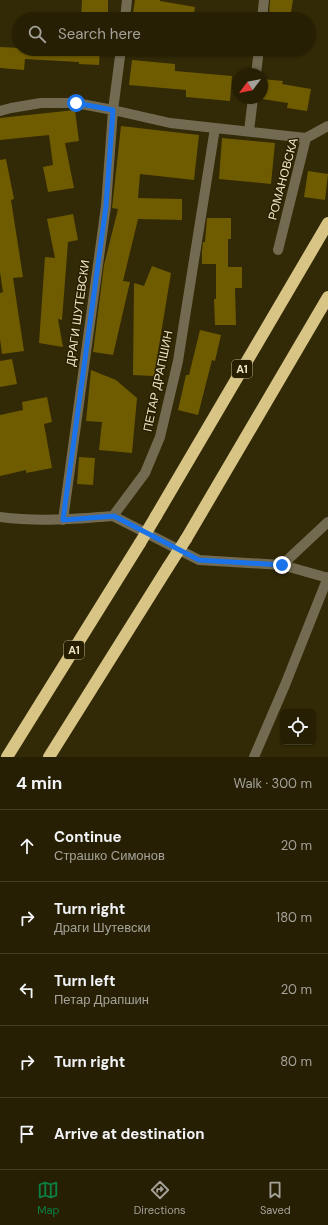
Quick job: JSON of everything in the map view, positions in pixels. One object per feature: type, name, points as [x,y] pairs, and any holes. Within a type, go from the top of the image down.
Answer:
[{"type":"highway","name":"A1","points":[[7,757],[140,543],[328,223]]},
{"type":"highway","points":[[48,757],[186,539],[328,297]]},
{"type":"street","points":[[126,12],[127,0]]},
{"type":"street","points":[[263,12],[264,0]]},
{"type":"street","name":"ДРАГИ ШУТЕВСКИ","points":[[63,520],[106,206],[113,110],[120,56]]},
{"type":"street","points":[[257,68],[258,56]]},
{"type":"street","points":[[0,111],[42,103],[76,103],[170,123],[306,138]]},
{"type":"street","points":[[249,131],[252,104]]},
{"type":"street","name":"РОМАНОВСКА","points":[[278,250],[306,138],[328,126]]},
{"type":"street","name":"ПЕТАР ДРАПШИН","points":[[114,516],[145,473],[160,437],[178,361],[216,128]]},
{"type":"street","points":[[0,517],[14,519],[63,520],[114,516],[199,560],[282,565],[328,578],[254,757]]},
{"type":"street","points":[[282,565],[328,522]]},
{"type":"building","points":[[82,0],[108,0],[108,12],[81,12]]},
{"type":"building","points":[[135,0],[160,0],[195,7],[194,12],[133,12]]},
{"type":"building","points":[[270,0],[293,0],[291,12],[269,12]]},
{"type":"building","points":[[0,47],[12,48],[12,56],[100,56],[99,65],[79,64],[79,62],[25,59],[24,70],[0,68]]},
{"type":"building","points":[[132,60],[175,64],[175,71],[232,76],[230,101],[186,97],[186,90],[129,85]]},
{"type":"building","points":[[268,80],[283,81],[282,84],[311,89],[307,111],[287,108],[288,103],[268,100]]},
{"type":"building","points":[[75,110],[79,141],[65,143],[74,188],[48,192],[43,167],[53,165],[49,135],[0,140],[0,118]]},
{"type":"building","points":[[121,126],[199,135],[194,180],[140,174],[138,198],[182,199],[182,220],[138,219],[123,281],[130,282],[113,355],[93,352],[104,265],[118,209],[112,208]]},
{"type":"building","points":[[222,138],[275,143],[271,184],[219,179]]},
{"type":"building","points":[[6,159],[14,199],[11,200],[23,277],[13,278],[24,351],[2,354],[0,339],[0,293],[3,292],[0,272],[0,160]]},
{"type":"building","points":[[308,171],[328,174],[325,200],[304,197]]},
{"type":"building","points":[[73,214],[78,240],[68,242],[62,320],[58,319],[63,347],[39,343],[45,257],[55,258],[47,219]]},
{"type":"building","points":[[207,218],[231,218],[231,239],[228,239],[228,267],[242,267],[242,288],[235,288],[236,325],[215,325],[214,299],[216,299],[216,264],[202,264],[202,251],[203,242],[205,242]]},
{"type":"building","points":[[152,266],[171,273],[154,376],[133,375],[134,283],[144,286]]},
{"type":"building","points":[[200,330],[221,335],[215,361],[212,360],[198,415],[178,410],[186,375],[189,375]]},
{"type":"building","points":[[12,359],[17,384],[0,387],[0,361]]},
{"type":"building","points":[[91,370],[116,380],[137,398],[132,453],[99,450],[102,422],[86,421]]},
{"type":"building","points":[[47,397],[52,422],[44,424],[52,468],[26,473],[26,470],[0,476],[0,415],[23,410],[22,402]]},
{"type":"building","points":[[79,457],[95,458],[93,485],[77,484]]},
{"type":"route","points":[[76,103],[113,110],[106,206],[63,520],[114,516],[199,560],[282,565]]}]
